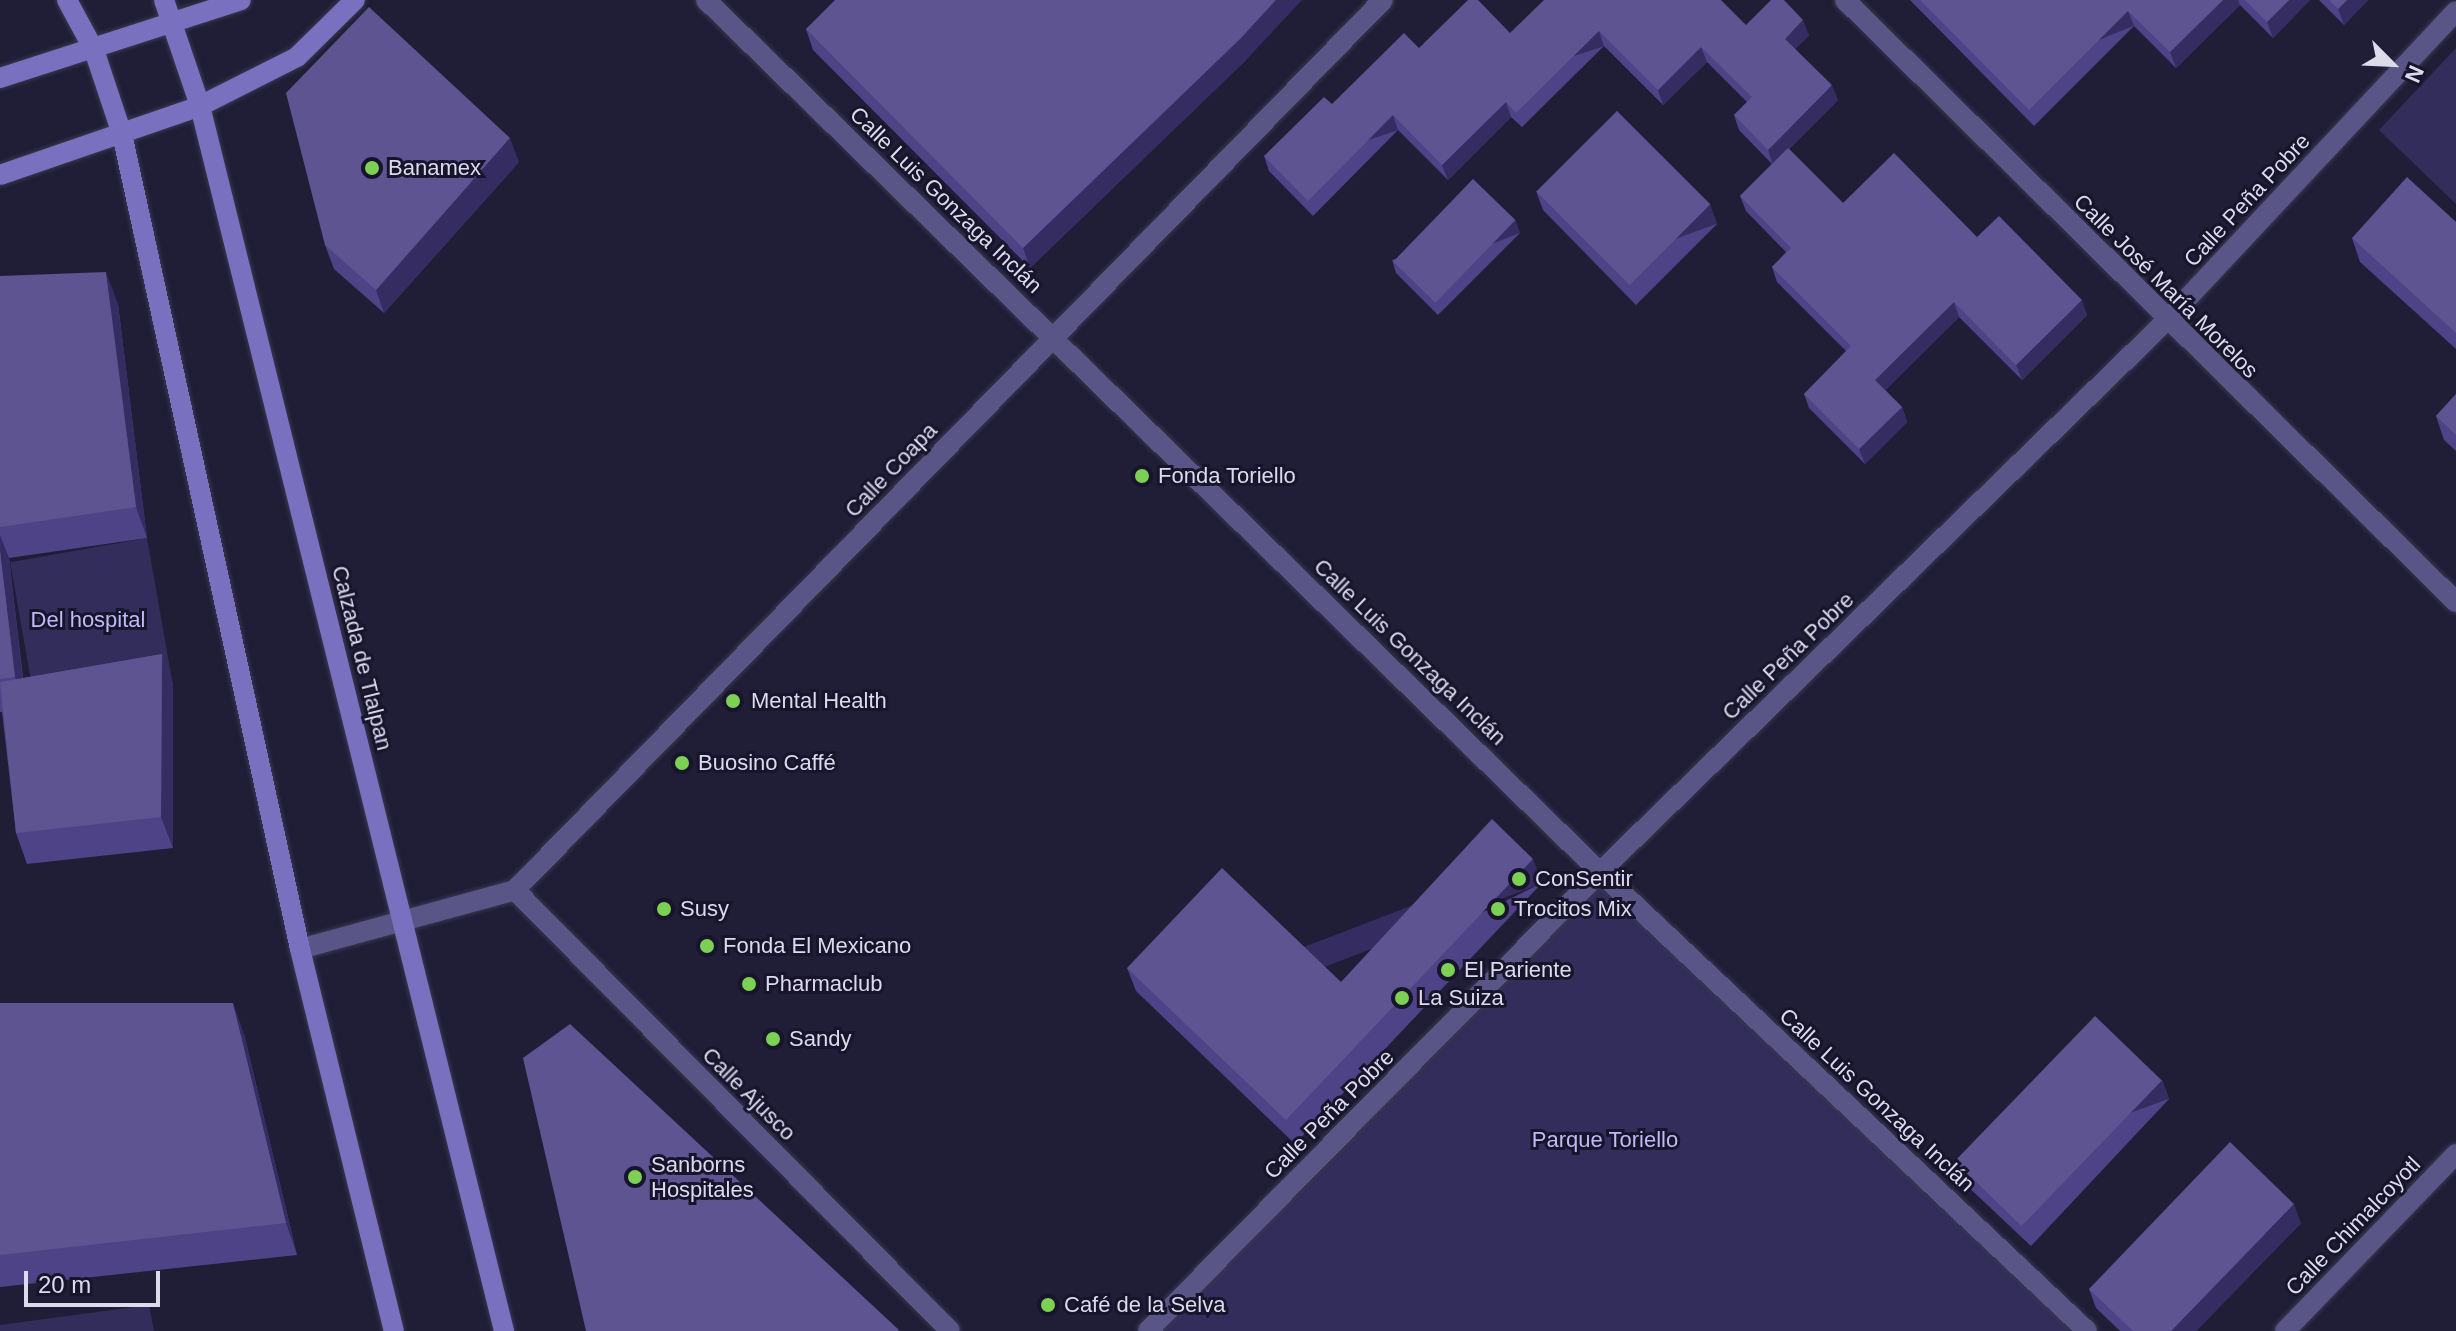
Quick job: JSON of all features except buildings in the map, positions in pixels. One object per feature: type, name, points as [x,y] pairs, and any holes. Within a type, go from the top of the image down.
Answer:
[{"type":"main road","points":[[67,0],[94,50],[122,134],[300,949],[394,1331]]},
{"type":"main road","name":"Calzada de Tlalpan","points":[[164,0],[176,26],[200,106],[504,1331]]},
{"type":"main road","points":[[0,78],[176,26],[241,0]]},
{"type":"main road","points":[[0,175],[200,106],[297,57],[355,0]]},
{"type":"street","name":"Calle Luis Gonzaga Inclán","points":[[706,0],[1600,872],[2087,1331]]},
{"type":"street","name":"Calle Coapa","points":[[300,949],[515,890],[1383,0]]},
{"type":"street","name":"Calle José María Morelos","points":[[1845,0],[2166,321],[2456,602]]},
{"type":"street","name":"Calle Peña Pobre","points":[[1148,1331],[1600,872],[2166,321],[2456,11]]},
{"type":"street","name":"Calle Ajusco","points":[[515,890],[950,1331]]},
{"type":"street","name":"Calle Chimalcoyotl","points":[[2285,1331],[2456,1154]]},
{"type":"green space","points":[[2456,48],[2456,204],[2379,130]]},
{"type":"green space","name":"Del hospital","points":[[147,538],[173,685],[36,709],[10,562]]},
{"type":"green space","name":"Parque Toriello","points":[[1600,872],[2087,1331],[1148,1331]]},
{"type":"green space","points":[[149,1305],[154,1331],[0,1331],[0,1325]]},
{"type":"place","name":"Banamex","points":[[372,168]]},
{"type":"place","name":"Fonda Toriello","points":[[1142,476]]},
{"type":"place","name":"Mental Health","points":[[733,701]]},
{"type":"place","name":"Buosino Caffé","points":[[682,763]]},
{"type":"place","name":"ConSentir","points":[[1519,879]]},
{"type":"place","name":"Susy","points":[[664,909]]},
{"type":"place","name":"Trocitos Mix","points":[[1498,909]]},
{"type":"place","name":"Fonda El Mexicano","points":[[707,946]]},
{"type":"place","name":"El Pariente","points":[[1448,970]]},
{"type":"place","name":"Pharmaclub","points":[[749,984]]},
{"type":"place","name":"La Suiza","points":[[1402,998]]},
{"type":"place","name":"Sandy","points":[[773,1039]]},
{"type":"place","name":"Sanborns Hospitales","points":[[635,1177]]},
{"type":"place","name":"Café de la Selva","points":[[1048,1305]]}]
